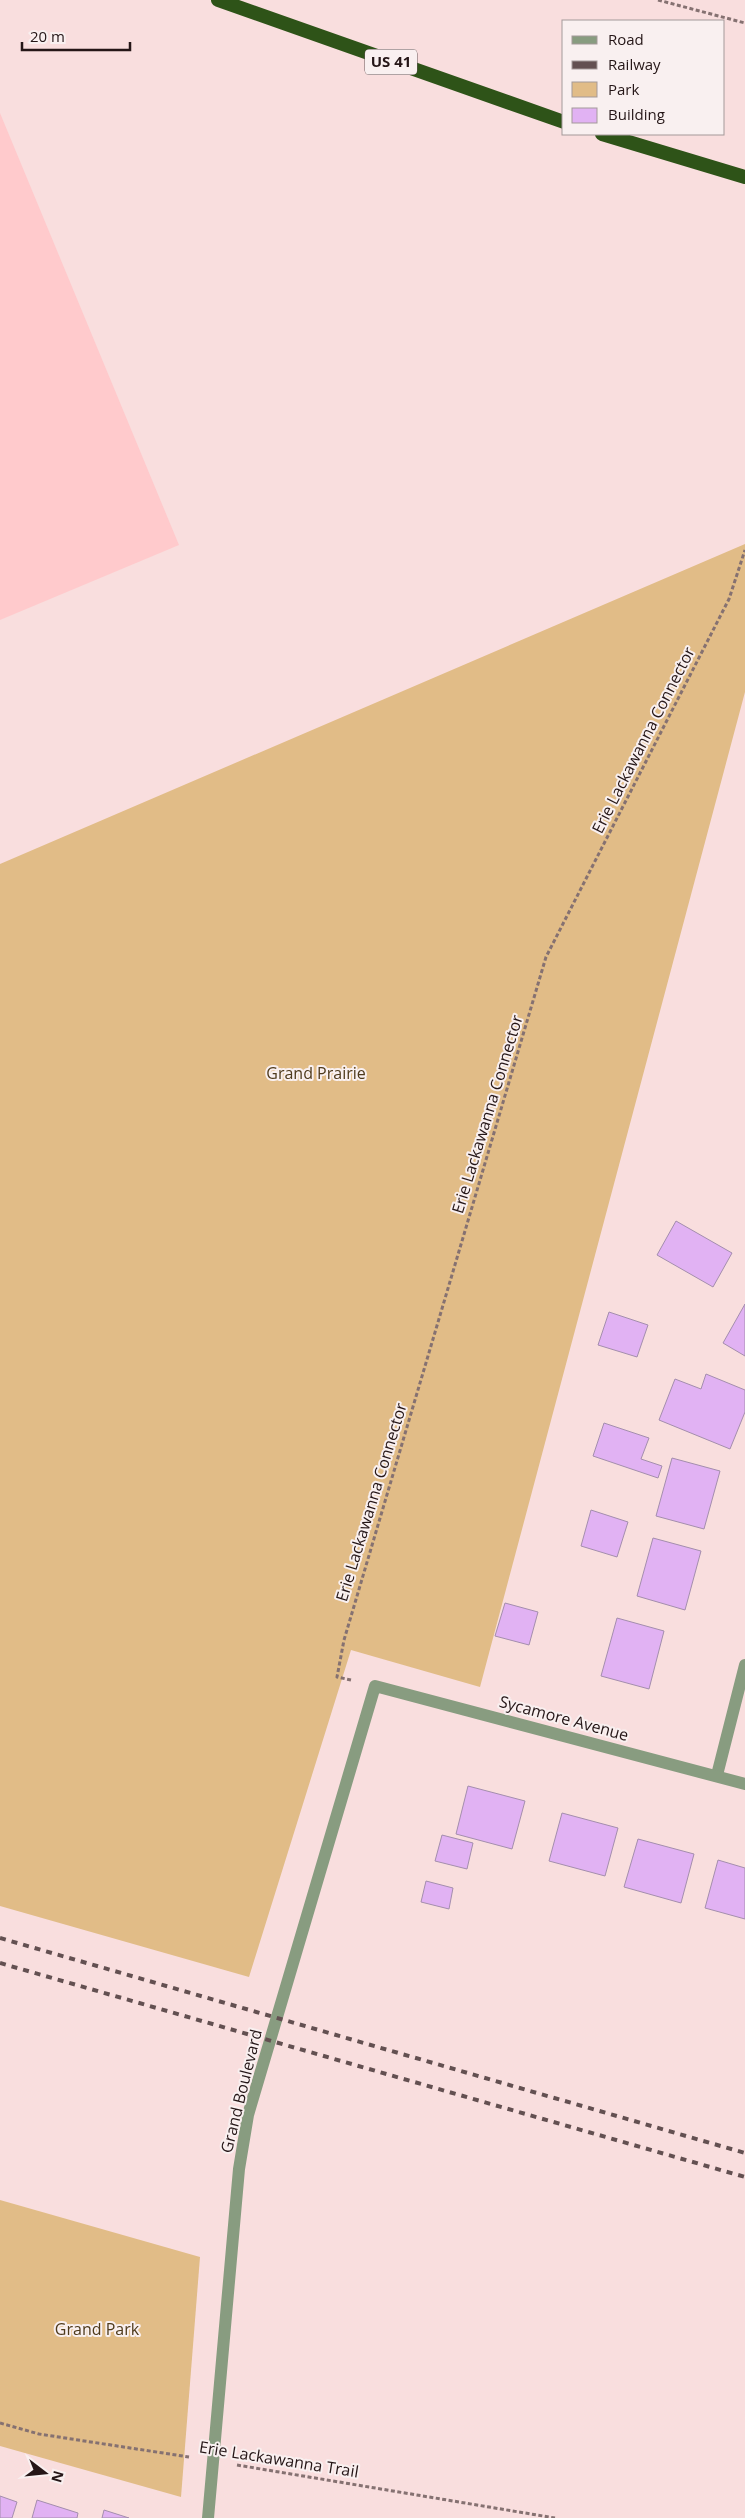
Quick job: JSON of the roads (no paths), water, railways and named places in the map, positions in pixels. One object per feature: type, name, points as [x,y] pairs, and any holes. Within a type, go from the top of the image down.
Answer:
[{"type":"highway","name":"US 41","points":[[218,0],[562,121]]},
{"type":"highway","points":[[605,135],[745,177]]},
{"type":"street","points":[[717,1775],[745,1665]]},
{"type":"street","name":"Sycamore Avenue","points":[[375,1686],[717,1775],[745,1784]]},
{"type":"street","name":"Grand Boulevard","points":[[208,2518],[239,2170],[248,2115],[375,1686]]},
{"type":"railway","points":[[0,1938],[745,2153]]},
{"type":"railway","points":[[0,1963],[745,2177]]},
{"type":"park label","name":"Grand Prairie","points":[[316,1073]]},
{"type":"park label","name":"Grand Park","points":[[97,2329]]}]
